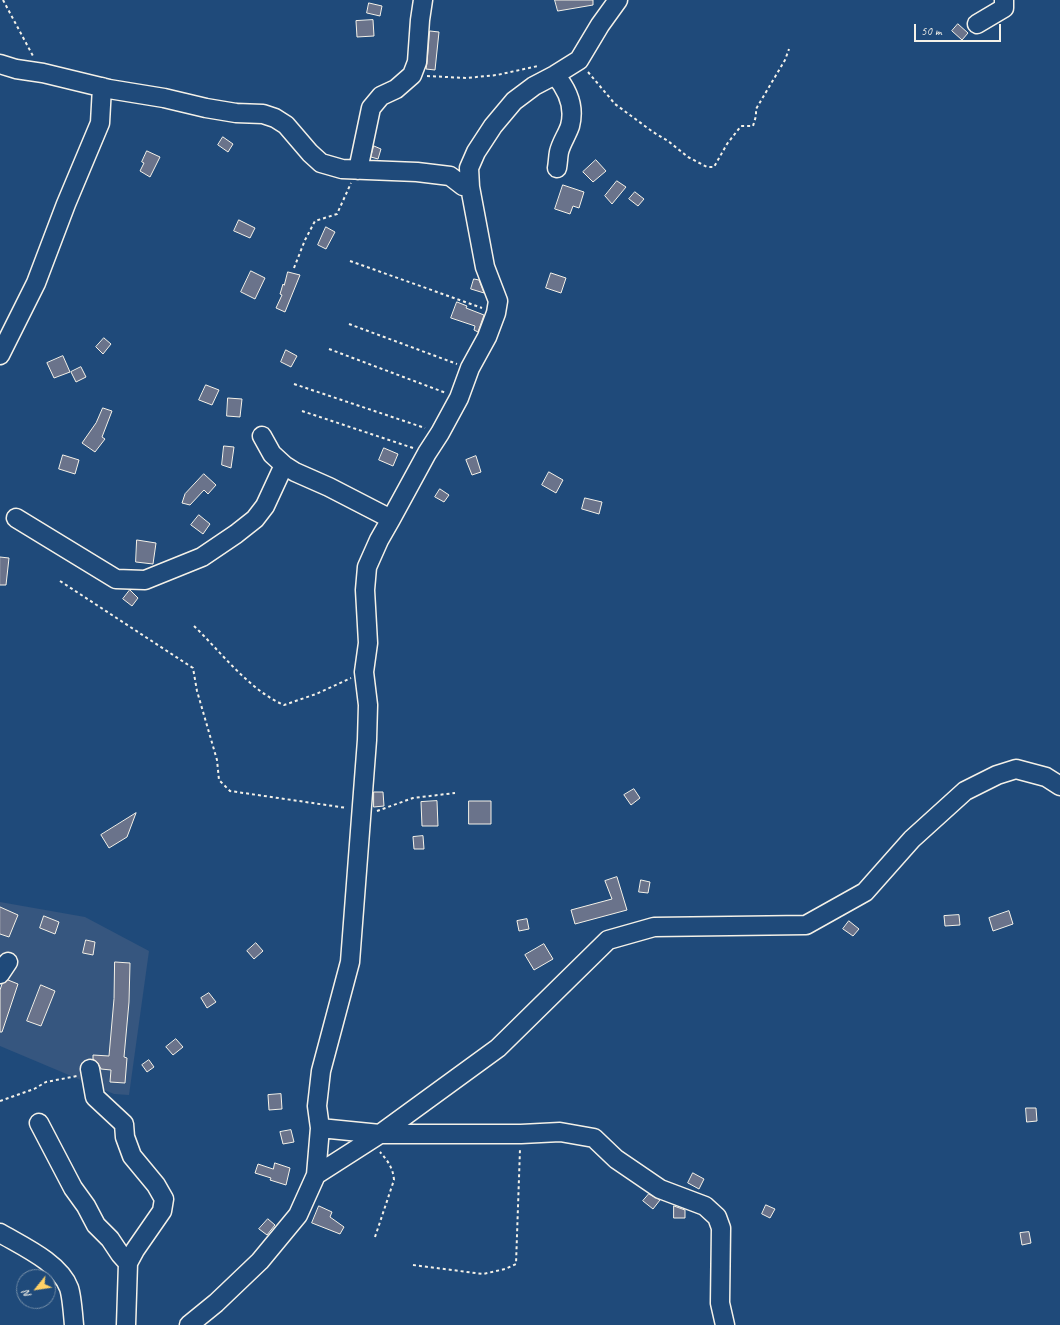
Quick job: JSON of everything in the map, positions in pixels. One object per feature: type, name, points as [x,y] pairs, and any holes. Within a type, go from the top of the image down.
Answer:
[{"type":"street","points":[[358,170],[370,108],[381,96],[396,89],[412,75],[417,62],[423,0]]},
{"type":"street","points":[[189,1325],[216,1303],[260,1261],[298,1215],[316,1174],[320,1128],[317,1106],[321,1071],[350,962],[367,740],[368,705],[364,672],[368,643],[365,590],[367,567],[379,540],[459,398],[470,368],[487,337],[496,313],[498,301],[485,268],[470,187],[469,168],[476,152],[493,126],[514,101],[534,86],[556,75],[579,60],[600,25],[618,0]]},
{"type":"street","points":[[977,24],[1004,8],[1004,0]]},
{"type":"street","points":[[0,64],[16,69],[43,73],[102,87],[164,98],[206,108],[236,113],[263,114],[286,124],[310,153],[322,163],[342,169],[417,172],[450,176],[463,186],[470,187]]},
{"type":"street","points":[[556,75],[565,86],[571,102],[572,115],[559,152],[557,168]]},
{"type":"street","points":[[0,355],[36,283],[66,204],[100,123],[102,87]]},
{"type":"street","points":[[262,436],[272,454],[284,465],[295,472],[391,519]]},
{"type":"street","points":[[16,518],[116,579],[145,580],[202,557],[255,519],[265,506],[284,465]]},
{"type":"street","points":[[316,1174],[376,1137],[498,1048],[608,940],[654,927],[806,925],[865,892],[912,839],[965,791],[997,775],[1016,769],[1046,777],[1060,786]]},
{"type":"street","points":[[90,1071],[95,1097],[124,1124],[125,1137],[132,1156],[156,1185],[164,1199],[162,1211],[135,1250],[128,1263],[126,1325]]},
{"type":"street","points":[[39,1123],[96,1225],[110,1239],[128,1263]]},
{"type":"street","points":[[320,1128],[376,1137],[560,1132],[594,1138],[616,1159],[660,1189],[705,1206],[717,1217],[721,1228],[720,1303],[724,1325]]},
{"type":"street","points":[[0,1233],[44,1259],[58,1272],[69,1288],[74,1325]]},
{"type":"path","points":[[3,0],[43,73]]},
{"type":"path","points":[[579,60],[615,104],[688,157],[707,167],[714,167],[727,144],[741,126],[753,126],[756,116],[756,109],[784,60],[788,49]]},
{"type":"path","points":[[412,75],[466,78],[497,75],[540,66]]},
{"type":"path","points":[[294,268],[305,240],[315,221],[337,214],[349,186],[358,170]]},
{"type":"path","points":[[350,261],[496,313]]},
{"type":"path","points":[[349,324],[470,368]]},
{"type":"path","points":[[329,349],[459,398]]},
{"type":"path","points":[[294,384],[440,433]]},
{"type":"path","points":[[302,412],[427,453]]},
{"type":"path","points":[[60,581],[193,668],[197,691],[217,760],[219,780],[230,791],[362,813],[413,798],[454,793]]},
{"type":"path","points":[[194,626],[242,676],[272,700],[284,705],[316,694],[364,672]]},
{"type":"path","points":[[0,1101],[34,1089],[46,1082],[90,1071]]},
{"type":"path","points":[[414,1265],[483,1274],[505,1269],[516,1264],[521,1134]]},
{"type":"path","points":[[375,1237],[394,1180],[390,1164],[376,1137]]},
{"type":"shaded area","points":[[0,902],[85,917],[149,951],[129,1095],[114,1094],[0,1046]]},
{"type":"building","points":[[555,0],[593,0],[593,5],[558,11]]},
{"type":"building","points":[[369,3],[382,6],[380,16],[367,13]]},
{"type":"building","points":[[373,20],[374,36],[357,37],[356,21]]},
{"type":"building","points":[[958,24],[968,33],[962,40],[952,31]]},
{"type":"building","points":[[430,31],[439,32],[435,70],[426,69]]},
{"type":"building","points":[[223,137],[233,144],[228,152],[218,145]]},
{"type":"building","points":[[374,146],[381,149],[378,159],[371,157]]},
{"type":"building","points":[[147,151],[160,157],[150,177],[140,171]]},
{"type":"building","points":[[596,160],[606,171],[593,182],[583,172]]},
{"type":"building","points":[[617,181],[626,187],[612,204],[605,196]]},
{"type":"building","points":[[563,185],[584,192],[579,208],[573,206],[570,214],[555,209]]},
{"type":"building","points":[[635,192],[644,199],[638,206],[629,199]]},
{"type":"building","points":[[239,220],[255,228],[250,238],[234,231]]},
{"type":"building","points":[[326,227],[335,232],[326,249],[318,245]]},
{"type":"building","points":[[251,271],[265,278],[255,299],[241,292]]},
{"type":"building","points":[[288,272],[300,275],[285,312],[276,308],[282,295],[280,294]]},
{"type":"building","points":[[551,273],[566,278],[561,293],[546,288]]},
{"type":"building","points":[[474,279],[479,280],[484,293],[471,289]]},
{"type":"building","points":[[457,302],[467,306],[466,308],[484,315],[478,332],[474,330],[475,326],[451,318]]},
{"type":"building","points":[[104,338],[111,344],[103,354],[96,347]]},
{"type":"building","points":[[286,350],[297,356],[291,367],[281,362]]},
{"type":"building","points":[[63,356],[70,372],[54,378],[47,363]]},
{"type":"building","points":[[81,367],[86,377],[76,382],[71,372]]},
{"type":"building","points":[[206,385],[219,390],[212,405],[199,400]]},
{"type":"building","points":[[228,398],[242,399],[240,417],[227,416]]},
{"type":"building","points":[[103,408],[112,411],[102,437],[105,439],[95,452],[82,443],[96,423]]},
{"type":"building","points":[[224,446],[234,447],[231,468],[222,465]]},
{"type":"building","points":[[384,448],[398,454],[393,466],[379,460]]},
{"type":"building","points":[[63,455],[79,460],[75,474],[59,469]]},
{"type":"building","points":[[476,456],[481,472],[472,475],[466,460]]},
{"type":"building","points":[[549,472],[563,480],[556,493],[542,485]]},
{"type":"building","points":[[204,474],[216,485],[208,494],[204,490],[190,505],[182,503],[185,494]]},
{"type":"building","points":[[440,489],[449,495],[444,502],[435,497]]},
{"type":"building","points":[[585,498],[602,502],[599,514],[582,509]]},
{"type":"building","points":[[199,515],[210,524],[203,534],[191,525]]},
{"type":"building","points":[[137,540],[156,543],[153,564],[136,562]]},
{"type":"building","points":[[0,557],[9,558],[6,585],[0,585]]},
{"type":"building","points":[[130,590],[138,598],[132,606],[123,599]]},
{"type":"building","points":[[634,789],[640,798],[631,805],[624,795]]},
{"type":"building","points":[[374,792],[383,792],[384,806],[374,807]]},
{"type":"building","points":[[437,801],[438,826],[422,826],[421,802]]},
{"type":"building","points":[[469,801],[491,801],[491,824],[469,824]]},
{"type":"building","points":[[136,813],[127,837],[109,848],[101,835]]},
{"type":"building","points":[[423,836],[424,849],[414,849],[413,837]]},
{"type":"building","points":[[617,877],[627,910],[575,924],[571,910],[612,899],[605,881]]},
{"type":"building","points":[[641,880],[650,882],[648,893],[639,892]]},
{"type":"building","points":[[0,907],[18,915],[9,937],[0,934]]},
{"type":"building","points":[[1009,911],[1013,924],[993,931],[989,918]]},
{"type":"building","points":[[959,915],[960,925],[945,926],[944,916]]},
{"type":"building","points":[[44,916],[59,922],[55,934],[40,928]]},
{"type":"building","points":[[527,919],[529,929],[519,931],[517,921]]},
{"type":"building","points":[[849,921],[859,929],[853,936],[843,929]]},
{"type":"building","points":[[86,940],[95,942],[93,955],[83,953]]},
{"type":"building","points":[[256,943],[263,951],[254,959],[247,951]]},
{"type":"building","points":[[544,944],[553,959],[534,970],[525,955]]},
{"type":"building","points":[[115,962],[130,963],[129,1002],[124,1057],[127,1058],[125,1083],[110,1082],[111,1070],[101,1069],[98,1063],[93,1059],[93,1055],[109,1056],[114,999]]},
{"type":"building","points":[[8,980],[18,984],[2,1032],[0,1032],[0,990],[2,984]]},
{"type":"building","points":[[41,985],[55,991],[41,1026],[27,1021]]},
{"type":"building","points":[[209,993],[216,1002],[207,1008],[201,998]]},
{"type":"building","points":[[176,1039],[183,1047],[173,1055],[166,1047]]},
{"type":"building","points":[[149,1060],[154,1067],[147,1072],[142,1065]]},
{"type":"building","points":[[281,1094],[282,1109],[269,1110],[268,1095]]},
{"type":"building","points":[[1026,1108],[1036,1108],[1037,1121],[1027,1122]]},
{"type":"building","points":[[291,1130],[294,1142],[283,1144],[280,1132]]},
{"type":"building","points":[[275,1163],[290,1168],[286,1185],[255,1173],[258,1164],[273,1169]]},
{"type":"building","points":[[693,1173],[704,1179],[699,1189],[688,1183]]},
{"type":"building","points":[[649,1194],[660,1200],[653,1209],[643,1201]]},
{"type":"building","points":[[766,1205],[775,1209],[770,1218],[762,1214]]},
{"type":"building","points":[[319,1206],[332,1212],[330,1217],[344,1227],[340,1234],[312,1223]]},
{"type":"building","points":[[674,1206],[685,1210],[685,1218],[674,1218]]},
{"type":"building","points":[[268,1219],[275,1225],[267,1235],[259,1229]]},
{"type":"building","points":[[1029,1232],[1031,1243],[1022,1245],[1020,1233]]}]
